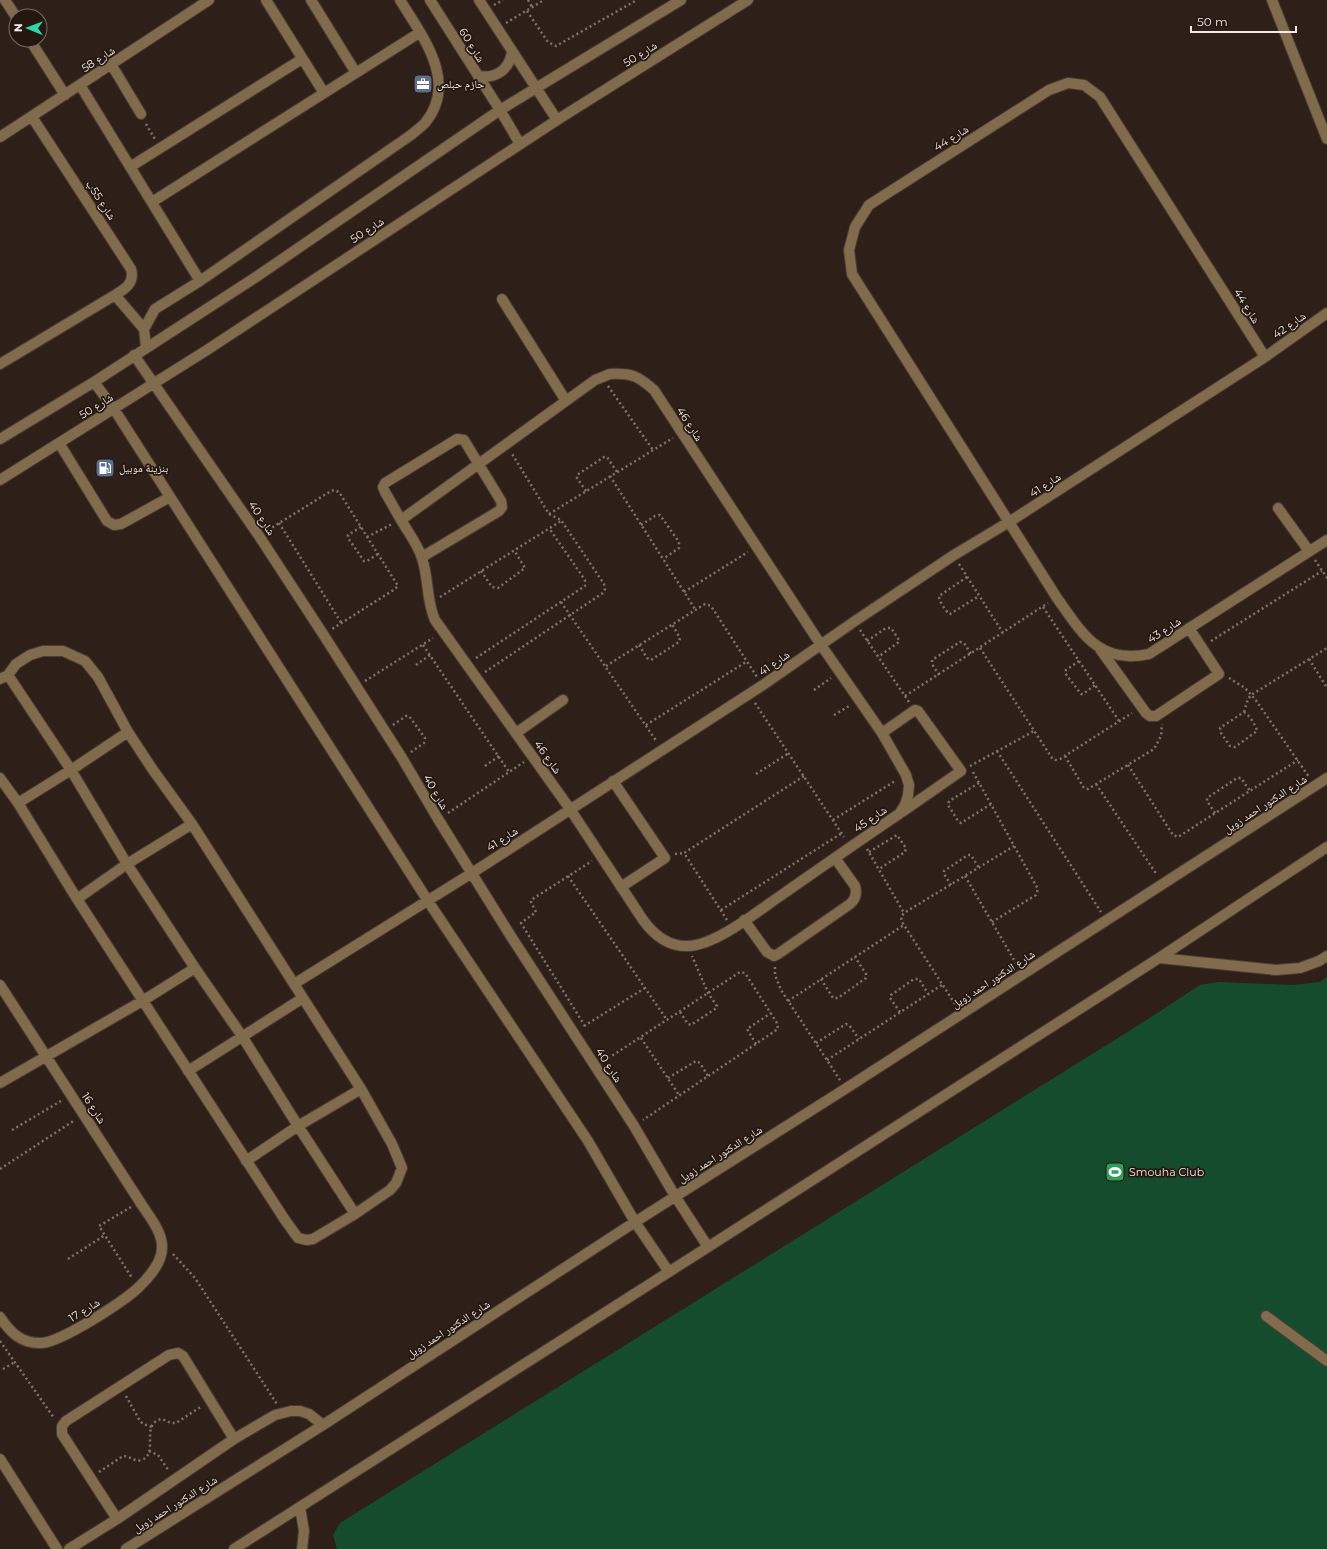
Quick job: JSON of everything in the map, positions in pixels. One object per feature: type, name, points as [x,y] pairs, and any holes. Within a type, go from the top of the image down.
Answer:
[{"type":"street","name":"شارع 58","points":[[0,137],[209,0]]},
{"type":"street","points":[[266,0],[324,93]]},
{"type":"street","points":[[311,0],[356,73]]},
{"type":"street","points":[[146,347],[144,329],[155,308],[200,281],[411,135],[425,122],[435,106],[439,88],[437,68],[430,51],[400,0]]},
{"type":"street","name":"شارع 60","points":[[430,0],[520,144]]},
{"type":"street","points":[[479,0],[556,120]]},
{"type":"street","name":"شارع 50","points":[[0,439],[94,382],[256,277],[500,110],[681,0]]},
{"type":"street","name":"شارع 50","points":[[0,480],[207,350],[556,120],[748,0]]},
{"type":"street","points":[[1272,0],[1327,138]]},
{"type":"street","points":[[152,202],[420,33]]},
{"type":"street","points":[[35,48],[64,95]]},
{"type":"street","points":[[478,76],[486,78],[501,73],[511,60],[512,52]]},
{"type":"street","points":[[130,167],[302,58]]},
{"type":"street","points":[[112,64],[141,114]]},
{"type":"street","name":"شارع 44","points":[[1009,522],[852,274],[849,250],[855,227],[869,205],[1049,90],[1068,83],[1084,85],[1100,97],[1265,357]]},
{"type":"street","points":[[80,85],[200,281]]},
{"type":"street","name":"شارع 55ب","points":[[0,364],[126,288],[130,284],[133,274],[32,117]]},
{"type":"street","points":[[115,295],[144,329]]},
{"type":"street","points":[[502,299],[566,401]]},
{"type":"street","name":"شارع 42","points":[[1265,357],[1327,313]]},
{"type":"street","name":"شارع 40","points":[[134,355],[259,536],[323,634],[402,758],[472,873],[634,1126],[675,1196],[708,1248]]},
{"type":"street","name":"شارع 41","points":[[294,984],[428,901],[750,694],[854,621],[1265,357]]},
{"type":"street","name":"شارع 46","points":[[402,520],[595,380],[610,374],[626,374],[642,379],[654,390],[821,645]]},
{"type":"street","points":[[94,382],[114,409],[170,496],[428,901],[588,1141],[635,1222],[669,1272]]},
{"type":"street","name":"شارع 46","points":[[479,464],[464,440],[459,438],[386,481],[384,485],[384,490],[422,557],[429,603],[434,620],[570,809],[652,933],[675,945],[688,946]]},
{"type":"street","points":[[59,443],[107,521],[114,525],[121,524],[170,496]]},
{"type":"street","points":[[422,557],[500,509],[502,503],[479,464]]},
{"type":"street","points":[[1278,508],[1309,551]]},
{"type":"street","name":"شارع 43","points":[[1009,522],[1057,598],[1077,626],[1098,647],[1110,654],[1123,657],[1136,657],[1149,654],[1327,540]]},
{"type":"street","points":[[1098,647],[1148,715],[1153,716],[1219,674],[1189,628]]},
{"type":"street","name":"شارع 45","points":[[688,946],[700,944],[732,929],[862,840],[898,814],[905,805],[909,785],[906,775],[882,733],[821,645]]},
{"type":"street","points":[[0,778],[18,803],[77,899],[144,1000],[246,1161],[298,1238],[301,1240],[313,1239],[355,1214],[390,1190],[396,1183],[402,1168],[392,1144],[361,1089],[192,824],[128,732],[98,677],[85,661],[63,651],[43,651],[30,655],[16,664],[4,677],[71,770],[127,864],[195,968],[242,1036],[355,1214]]},
{"type":"street","points":[[516,733],[563,700]]},
{"type":"street","points":[[882,733],[915,710],[919,711],[965,769],[898,814]]},
{"type":"street","points":[[18,803],[128,732]]},
{"type":"street","name":"شارع الدكتور احمد زويل","points":[[126,1549],[323,1425],[675,1196],[845,1089],[1327,778]]},
{"type":"street","points":[[613,782],[665,858],[621,886]]},
{"type":"street","points":[[77,899],[127,864],[192,824]]},
{"type":"street","points":[[234,1549],[708,1248],[1159,958],[1327,847]]},
{"type":"street","points":[[744,920],[767,952],[774,956],[778,954],[853,901],[855,898],[856,890],[835,858]]},
{"type":"street","points":[[1159,958],[1276,970],[1300,968],[1319,961],[1327,956]]},
{"type":"street","points":[[0,1083],[144,1000],[195,968]]},
{"type":"street","name":"شارع 16","points":[[0,985],[140,1202],[159,1233],[162,1240],[162,1247]]},
{"type":"street","points":[[188,1071],[303,998]]},
{"type":"street","points":[[246,1161],[298,1126],[361,1089]]},
{"type":"street","name":"شارع 17","points":[[0,1317],[9,1330],[18,1338],[30,1342],[42,1343],[54,1340],[76,1329],[122,1300],[138,1287],[155,1267],[162,1254],[162,1247]]},
{"type":"street","points":[[1266,1316],[1327,1361]]},
{"type":"street","points":[[117,1519],[64,1437],[61,1429],[66,1421],[172,1353],[178,1352],[183,1356],[234,1439]]},
{"type":"street","points":[[69,1549],[117,1519],[234,1439],[275,1415],[282,1412],[291,1411],[309,1414],[323,1425]]},
{"type":"street","points":[[0,1460],[56,1549]]},
{"type":"street","points":[[300,1507],[304,1531],[302,1549]]},
{"type":"path","points":[[528,0],[532,7]]},
{"type":"path","points":[[497,29],[544,0]]},
{"type":"path","points":[[527,11],[548,42],[556,46],[637,0]]},
{"type":"path","points":[[141,114],[160,148]]},
{"type":"path","points":[[602,377],[653,450]]},
{"type":"path","points":[[549,514],[682,432]]},
{"type":"path","points":[[476,678],[603,593],[605,587],[561,520],[549,514],[506,444]]},
{"type":"path","points":[[586,491],[577,478],[577,475],[604,457],[607,457],[617,472]]},
{"type":"path","points":[[610,476],[695,610]]},
{"type":"path","points":[[259,536],[330,490],[339,492],[397,584],[397,588],[342,624],[323,634]]},
{"type":"path","points":[[641,525],[655,516],[660,515],[679,542],[679,548],[662,559]]},
{"type":"path","points":[[367,537],[402,520]]},
{"type":"path","points":[[429,603],[561,520]]},
{"type":"path","points":[[279,523],[342,624]]},
{"type":"path","points":[[361,527],[348,535],[348,538],[364,561],[367,561],[378,554]]},
{"type":"path","points":[[466,664],[583,587],[586,582],[549,528]]},
{"type":"path","points":[[684,592],[756,546]]},
{"type":"path","points":[[481,571],[492,587],[498,588],[525,568],[514,550]]},
{"type":"path","points":[[1309,551],[1327,578]]},
{"type":"path","points":[[954,556],[1003,633]]},
{"type":"path","points":[[1202,647],[1322,571]]},
{"type":"path","points":[[967,577],[939,596],[939,599],[950,614],[979,596]]},
{"type":"path","points":[[905,696],[1057,598]]},
{"type":"path","points":[[561,602],[662,750]]},
{"type":"path","points":[[606,666],[703,604],[707,604],[711,606],[746,662],[763,685]]},
{"type":"path","points":[[1043,607],[1119,721]]},
{"type":"path","points":[[854,621],[915,710]]},
{"type":"path","points":[[639,645],[649,660],[652,660],[679,642],[680,639],[672,624]]},
{"type":"path","points":[[867,641],[886,628],[891,628],[899,642],[878,657]]},
{"type":"path","points":[[356,687],[423,645],[442,631]]},
{"type":"path","points":[[939,675],[932,663],[933,660],[960,642],[964,643],[971,654]]},
{"type":"path","points":[[423,645],[509,772]]},
{"type":"path","points":[[980,648],[1053,759],[1059,760],[1141,706]]},
{"type":"path","points":[[1244,712],[1256,727],[1257,731],[1235,746],[1230,746],[1221,733],[1220,728],[1244,712],[1251,695],[1327,648]]},
{"type":"path","points":[[416,665],[430,655]]},
{"type":"path","points":[[1309,659],[1327,688]]},
{"type":"path","points":[[1079,660],[1066,670],[1065,673],[1081,694],[1095,685]]},
{"type":"path","points":[[646,725],[746,662]]},
{"type":"path","points":[[814,690],[840,672]]},
{"type":"path","points":[[1219,674],[1233,680],[1245,688],[1298,760],[1315,786]]},
{"type":"path","points":[[750,694],[851,847]]},
{"type":"path","points":[[834,715],[859,700]]},
{"type":"path","points":[[1064,756],[1084,788],[1088,789],[1154,749],[1161,736],[1162,729],[1158,714]]},
{"type":"path","points":[[385,731],[408,716],[425,738],[423,744],[402,758]]},
{"type":"path","points":[[992,922],[1036,895],[1038,889],[979,783],[965,769],[1034,731]]},
{"type":"path","points":[[997,751],[1107,920]]},
{"type":"path","points":[[756,774],[789,752]]},
{"type":"path","points":[[485,766],[499,756]]},
{"type":"path","points":[[438,819],[532,756]]},
{"type":"path","points":[[1128,765],[1175,837],[1179,837],[1298,760]]},
{"type":"path","points":[[833,820],[906,775]]},
{"type":"path","points":[[732,929],[684,853],[804,776]]},
{"type":"path","points":[[1215,813],[1207,799],[1220,790],[1240,778],[1250,791]]},
{"type":"path","points":[[979,783],[949,801],[948,805],[958,821],[961,823],[991,804]]},
{"type":"path","points":[[1096,784],[1163,884]]},
{"type":"path","points":[[721,910],[842,833]]},
{"type":"path","points":[[869,852],[896,835],[906,848],[905,852],[879,869]]},
{"type":"path","points":[[862,840],[904,913]]},
{"type":"path","points":[[961,1014],[904,925],[901,917],[904,913],[1014,846]]},
{"type":"path","points":[[951,885],[943,873],[944,870],[968,855],[971,855],[979,868]]},
{"type":"path","points":[[585,1026],[521,924],[522,921],[536,912],[531,900],[600,856]]},
{"type":"path","points":[[568,876],[667,1020]]},
{"type":"path","points":[[965,876],[1022,975]]},
{"type":"path","points":[[788,1001],[904,925]]},
{"type":"path","points":[[680,1012],[688,1024],[691,1025],[716,1009],[716,1005],[708,993],[688,946]]},
{"type":"path","points":[[774,956],[775,975],[782,990],[845,1089]]},
{"type":"path","points":[[821,980],[833,998],[838,998],[867,977],[855,957]]},
{"type":"path","points":[[596,1067],[740,972],[745,973],[771,1013],[778,1025],[778,1029],[634,1126]]},
{"type":"path","points":[[900,1013],[890,997],[897,990],[917,978],[928,994]]},
{"type":"path","points":[[827,1060],[942,985]]},
{"type":"path","points":[[573,1032],[645,988]]},
{"type":"path","points":[[756,1044],[747,1029],[771,1013]]},
{"type":"path","points":[[816,1043],[846,1024],[849,1025],[859,1039]]},
{"type":"path","points":[[641,1038],[679,1095]]},
{"type":"path","points":[[668,1078],[696,1061],[700,1063],[708,1076]]},
{"type":"path","points":[[12,1130],[71,1095]]},
{"type":"path","points":[[0,1169],[84,1115]]},
{"type":"path","points":[[138,1287],[99,1226],[140,1202]]},
{"type":"path","points":[[68,1259],[105,1235]]},
{"type":"path","points":[[162,1247],[174,1255],[195,1278],[282,1412]]},
{"type":"path","points":[[0,1341],[61,1429]]},
{"type":"path","points":[[3,1370],[15,1362]]},
{"type":"path","points":[[120,1386],[140,1421],[143,1424],[152,1427]]},
{"type":"path","points":[[90,1478],[120,1458],[126,1456],[135,1461],[147,1456],[149,1451],[149,1435],[152,1427],[159,1420],[166,1420],[171,1423],[176,1422],[211,1400]]},
{"type":"path","points":[[149,1451],[154,1452],[162,1459],[174,1480]]},
{"type":"green space","name":"Smouha Club","points":[[1327,977],[1327,1549],[337,1549],[333,1535],[340,1523],[1142,1023],[1200,985],[1219,982],[1292,985],[1320,982]]},
{"type":"place","name":"حازم حبلص","points":[[423,84]]},
{"type":"place","name":"بنزينة موبيل","points":[[105,468]]},
{"type":"place","name":"Smouha Club","points":[[1115,1172]]}]
